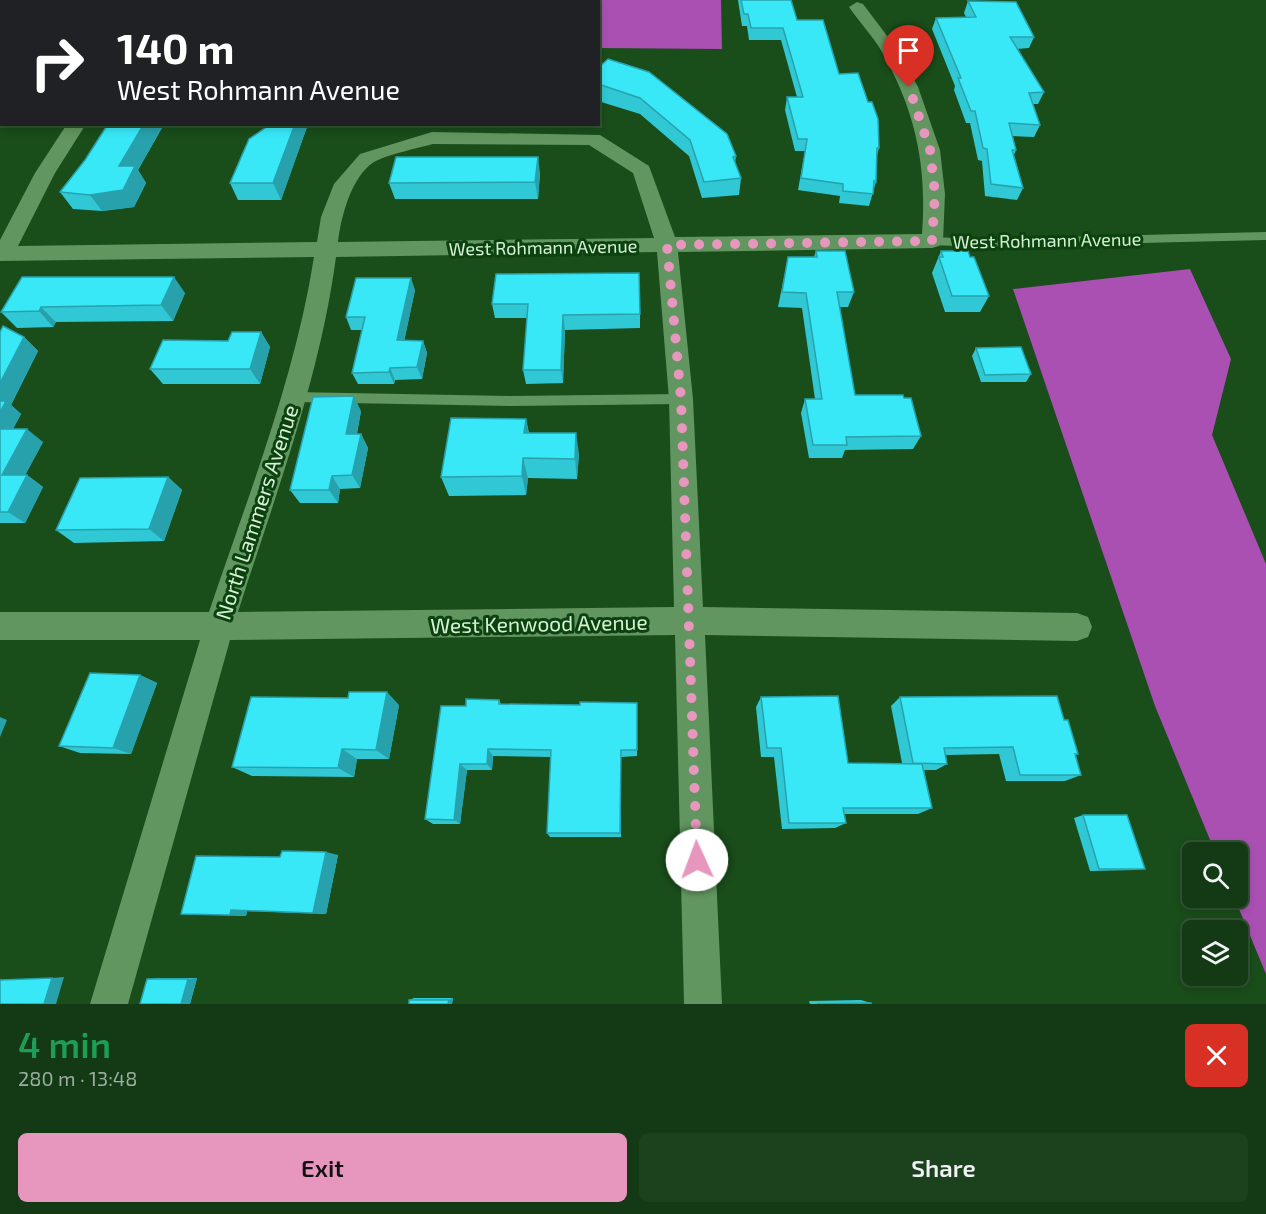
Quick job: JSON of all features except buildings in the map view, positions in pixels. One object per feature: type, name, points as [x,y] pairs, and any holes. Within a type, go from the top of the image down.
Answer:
[{"type":"street","points":[[857,7],[889,49],[909,87],[930,150],[935,194],[932,241]]},
{"type":"street","points":[[2,253],[45,172],[76,126]]},
{"type":"street","name":"North Lammers Avenue","points":[[109,1004],[219,626],[293,397],[321,286],[331,218],[344,184],[367,158],[432,138],[594,139],[642,170],[667,245],[681,399],[687,621],[703,1004]]},
{"type":"street","name":"West Rohmann Avenue","points":[[2,253],[932,241]]},
{"type":"street","name":"West Kenwood Avenue","points":[[0,626],[687,621],[1077,627]]},
{"type":"lane","name":"West Rohmann Avenue","points":[[932,241],[980,243],[1266,236]]},
{"type":"lane","points":[[293,397],[510,401],[681,399]]},
{"type":"shaded area","points":[[600,0],[721,0],[722,49],[600,48]]},
{"type":"shaded area","points":[[1190,269],[1231,359],[1212,435],[1266,564],[1266,974],[1248,931],[1248,920],[1244,920],[1239,908],[1248,908],[1248,842],[1211,842],[1155,706],[1013,289]]},
{"type":"route","points":[[697,860],[681,399],[667,245],[932,241],[935,194],[930,150],[909,87]]}]
